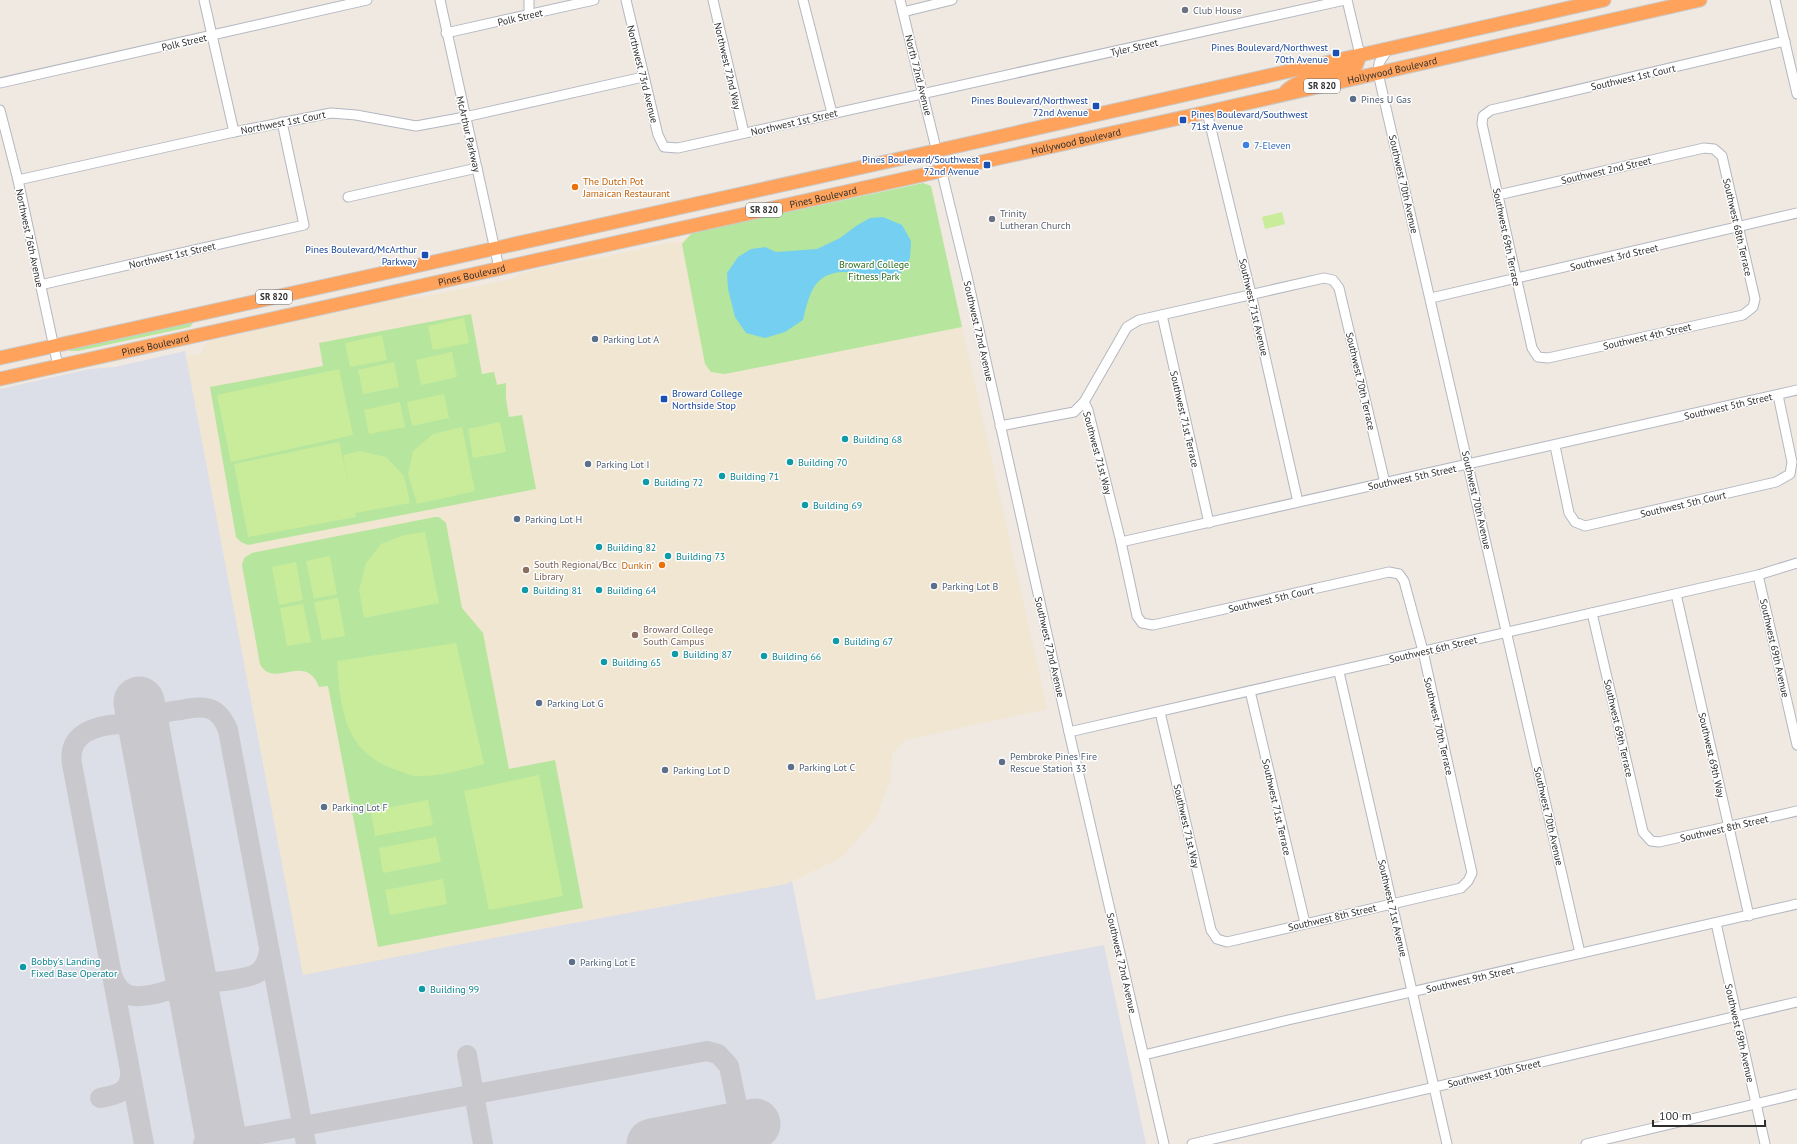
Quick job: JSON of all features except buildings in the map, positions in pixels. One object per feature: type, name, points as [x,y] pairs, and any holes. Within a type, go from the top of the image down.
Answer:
[{"type":"highway","name":"Hollywood Boulevard","points":[[938,150],[1604,0]]},
{"type":"highway","name":"Hollywood Boulevard","points":[[942,170],[1207,112],[1700,0]]},
{"type":"highway","points":[[1282,95],[1294,84],[1356,66],[1360,55]]},
{"type":"highway","points":[[1153,124],[1153,114],[1162,106],[1217,94],[1220,87]]},
{"type":"highway","name":"Pines Boulevard","points":[[0,358],[938,150]]},
{"type":"highway","name":"Pines Boulevard","points":[[0,379],[942,170]]},
{"type":"highway","points":[[673,230],[677,216],[683,207]]},
{"type":"street","points":[[204,0],[234,132]]},
{"type":"street","name":"Polk Street","points":[[0,83],[367,0]]},
{"type":"street","name":"McArthur Parkway","points":[[440,0],[446,33],[499,268]]},
{"type":"street","points":[[529,0],[529,15]]},
{"type":"street","name":"Polk Street","points":[[446,33],[594,0]]},
{"type":"street","name":"Northwest 73rd Avenue","points":[[626,0],[643,77],[658,135],[664,147]]},
{"type":"street","name":"Northwest 72nd Way","points":[[713,0],[744,133]]},
{"type":"street","points":[[803,0],[832,113]]},
{"type":"street","name":"North 72nd Avenue","points":[[900,0],[938,150]]},
{"type":"street","points":[[903,12],[952,0]]},
{"type":"street","points":[[1346,0],[1360,55]]},
{"type":"street","name":"Tyler Street","points":[[923,94],[1346,0]]},
{"type":"street","points":[[1775,0],[1797,94]]},
{"type":"street","name":"Southwest 1st Court","points":[[1483,116],[1491,110],[1785,41]]},
{"type":"street","points":[[1378,73],[1379,63],[1388,48]]},
{"type":"street","name":"Southwest 70th Avenue","points":[[1378,73],[1431,298],[1580,953]]},
{"type":"street","name":"Northwest 1st Court","points":[[18,180],[331,112],[416,126],[465,117],[643,77]]},
{"type":"street","name":"Northwest 1st Street","points":[[664,147],[678,148],[923,94]]},
{"type":"street","name":"Northwest 76th Avenue","points":[[0,110],[2,126],[18,180],[58,366]]},
{"type":"street","name":"Southwest 71st Avenue","points":[[1207,112],[1251,294],[1298,502]]},
{"type":"street","name":"Southwest 69th Terrace","points":[[1483,116],[1482,124],[1516,280],[1532,348],[1538,357]]},
{"type":"street","name":"Northwest 1st Street","points":[[40,285],[304,225],[282,122]]},
{"type":"street","name":"Southwest 2nd Street","points":[[1498,195],[1704,148],[1714,149]]},
{"type":"street","name":"Southwest 68th Terrace","points":[[1714,149],[1722,156],[1755,299],[1753,307]]},
{"type":"street","name":"Southwest 72nd Avenue","points":[[938,150],[1069,732],[1164,1144]]},
{"type":"street","points":[[348,197],[477,168]]},
{"type":"street","name":"Southwest 3rd Street","points":[[1431,298],[1516,280],[1797,214]]},
{"type":"street","name":"Southwest 71st Way","points":[[1142,623],[1137,616],[1121,542],[1088,410],[1084,402],[1127,327],[1139,320],[1324,278],[1333,280]]},
{"type":"street","name":"Southwest 70th Terrace","points":[[1333,280],[1339,288],[1385,483]]},
{"type":"street","name":"Southwest 4th Street","points":[[1538,357],[1548,358],[1742,315],[1753,307]]},
{"type":"street","name":"Southwest 71st Terrace","points":[[1162,315],[1209,523]]},
{"type":"street","name":"Southwest 5th Street","points":[[1121,542],[1555,446],[1797,390]]},
{"type":"street","name":"Southwest 5th Court","points":[[1555,446],[1569,513],[1575,522],[1585,526],[1776,482],[1790,474],[1792,462],[1778,395]]},
{"type":"street","points":[[1000,426],[1074,412],[1084,402]]},
{"type":"street","name":"Southwest 6th Street","points":[[1069,732],[1339,672],[1423,651],[1758,575],[1797,563]]},
{"type":"street","name":"Southwest 5th Court","points":[[1142,623],[1153,625],[1389,572],[1399,574]]},
{"type":"street","name":"Southwest 70th Terrace","points":[[1399,574],[1404,581],[1423,651],[1472,873],[1468,881]]},
{"type":"street","name":"Southwest 69th Avenue","points":[[1758,575],[1797,745]]},
{"type":"street","name":"Southwest 69th Way","points":[[1676,594],[1748,916]]},
{"type":"street","name":"Southwest 69th Terrace","points":[[1592,613],[1643,832],[1651,841]]},
{"type":"street","name":"Southwest 71st Avenue","points":[[1339,672],[1447,1144]]},
{"type":"street","name":"Southwest 71st Terrace","points":[[1250,692],[1305,923]]},
{"type":"street","name":"Southwest 71st Way","points":[[1160,712],[1211,930],[1217,940]]},
{"type":"street","name":"Southwest 8th Street","points":[[1651,841],[1660,842],[1797,810]]},
{"type":"street","name":"Southwest 8th Street","points":[[1217,940],[1228,942],[1461,888],[1468,881]]},
{"type":"street","name":"Southwest 9th Street","points":[[1144,1055],[1288,1020],[1797,904]]},
{"type":"street","name":"Southwest 69th Avenue","points":[[1716,923],[1765,1144]]},
{"type":"street","name":"Southwest 10th Street","points":[[1192,1144],[1797,1002]]},
{"type":"street","points":[[1586,1144],[1797,1094]]},
{"type":"shaded area","name":"Broward College South Campus","points":[[923,183],[931,186],[1047,709],[905,740],[892,753],[891,778],[876,818],[842,857],[787,884],[504,936],[303,976],[186,356],[203,353],[202,347],[205,346],[208,341],[399,298],[416,298],[509,280],[520,274],[555,265],[610,256],[668,243],[682,242],[687,236],[694,233]]},
{"type":"shaded area","points":[[185,351],[303,975],[786,884],[792,881],[816,1000],[1104,945],[1146,1144],[0,1144],[0,389],[90,369],[115,367]]},
{"type":"green space","name":"Broward College Fitness Park","points":[[923,183],[931,186],[962,327],[725,374],[711,372],[705,364],[682,244],[692,233]]},
{"type":"green space","points":[[1282,212],[1285,224],[1265,229],[1262,217]]},
{"type":"green space","points":[[471,314],[482,374],[494,372],[497,385],[506,383],[506,399],[509,417],[522,415],[536,489],[248,545],[241,542],[236,537],[210,387],[323,366],[319,343]]},
{"type":"green space","points":[[464,318],[469,343],[433,350],[428,326]]},
{"type":"green space","points":[[196,319],[190,327],[78,351],[70,351],[69,347]]},
{"type":"green space","points":[[382,335],[387,360],[350,367],[345,343]]},
{"type":"green space","points":[[452,352],[457,377],[421,385],[416,360]]},
{"type":"green space","points":[[394,362],[399,387],[363,394],[358,370]]},
{"type":"green space","points":[[339,369],[353,435],[231,462],[217,395]]},
{"type":"green space","points":[[444,394],[449,418],[412,426],[407,402]]},
{"type":"green space","points":[[400,402],[405,427],[369,434],[364,410]]},
{"type":"green space","points":[[500,422],[506,452],[473,458],[468,429]]},
{"type":"green space","points":[[462,427],[475,491],[417,504],[408,474],[413,451],[433,434]]},
{"type":"green space","points":[[339,442],[349,486],[343,455],[360,451],[386,457],[404,476],[410,503],[355,513],[356,517],[248,537],[234,464]]},
{"type":"green space","points":[[439,517],[446,523],[462,608],[483,633],[509,769],[555,760],[583,908],[378,947],[328,686],[319,687],[313,677],[306,672],[298,671],[273,674],[266,671],[260,664],[242,565],[244,558],[252,553]]},
{"type":"green space","points":[[425,532],[439,603],[364,618],[359,590],[366,563],[381,544],[404,535]]},
{"type":"green space","points":[[330,556],[337,594],[314,599],[306,561]]},
{"type":"green space","points":[[296,562],[303,600],[279,605],[272,567]]},
{"type":"green space","points":[[338,598],[345,636],[322,640],[314,602]]},
{"type":"green space","points":[[303,604],[311,642],[287,646],[280,608]]},
{"type":"green space","points":[[456,643],[484,764],[459,771],[415,776],[377,761],[364,751],[348,726],[340,695],[337,661]]},
{"type":"green space","points":[[539,775],[563,896],[489,910],[464,791]]},
{"type":"green space","points":[[428,800],[433,825],[375,836],[371,811]]},
{"type":"green space","points":[[436,837],[441,862],[383,873],[379,848]]},
{"type":"green space","points":[[443,879],[447,904],[390,915],[385,890]]},
{"type":"water","points":[[883,217],[902,225],[911,241],[910,258],[902,272],[887,281],[866,275],[844,272],[825,276],[817,283],[811,293],[803,320],[785,332],[765,338],[746,333],[735,317],[728,289],[727,273],[738,257],[751,249],[765,247],[776,252],[817,249],[840,238],[870,218]]},
{"type":"taxiway","points":[[144,1144],[72,764],[72,753],[74,745],[79,738],[93,729],[102,726],[121,724],[139,726],[145,725],[156,717],[170,711],[197,708],[215,711],[220,716],[228,730],[306,1144]]},
{"type":"taxiway","points":[[189,967],[196,975],[205,981],[216,982],[241,978],[259,972],[266,962],[269,950]]},
{"type":"taxiway","points":[[113,978],[121,990],[130,995],[141,996],[155,994],[172,989],[181,983],[189,967]]},
{"type":"taxiway","points":[[167,991],[181,993],[188,997],[196,1008]]},
{"type":"taxiway","points":[[217,1118],[228,1132],[235,1136],[244,1137],[707,1051],[718,1054],[729,1066],[737,1105],[736,1128],[743,1144]]},
{"type":"taxiway","points":[[467,1055],[483,1144]]},
{"type":"taxiway","points":[[100,1098],[121,1092],[127,1085],[130,1074]]},
{"type":"taxiway","points":[[203,1144],[210,1139],[214,1133],[217,1118]]},
{"type":"runway","points":[[139,702],[222,1144]]},
{"type":"runway","points":[[652,1144],[755,1124]]},
{"type":"place","name":"Club House","points":[[1185,10]]},
{"type":"place","name":"Pines Boulevard/Northwest 70th Avenue","points":[[1336,53]]},
{"type":"place","name":"Pines U Gas","points":[[1353,99]]},
{"type":"place","name":"Pines Boulevard/Northwest 72nd Avenue","points":[[1096,106]]},
{"type":"place","name":"Pines Boulevard/Southwest 71st Avenue","points":[[1183,120]]},
{"type":"place","name":"7-Eleven","points":[[1246,145]]},
{"type":"place","name":"Pines Boulevard/Southwest 72nd Avenue","points":[[987,165]]},
{"type":"place","name":"The Dutch Pot Jamaican Restaurant","points":[[575,187]]},
{"type":"place","name":"Trinity Lutheran Church","points":[[992,219]]},
{"type":"place","name":"Pines Boulevard/McArthur Parkway","points":[[425,255]]},
{"type":"place","name":"Parking Lot A","points":[[595,339]]},
{"type":"place","name":"Broward College Northside Stop","points":[[664,399]]},
{"type":"place","name":"Building 68","points":[[845,439]]},
{"type":"place","name":"Building 70","points":[[790,462]]},
{"type":"place","name":"Parking Lot I","points":[[588,464]]},
{"type":"place","name":"Building 71","points":[[722,476]]},
{"type":"place","name":"Building 72","points":[[646,482]]},
{"type":"place","name":"Building 69","points":[[805,505]]},
{"type":"place","name":"Parking Lot H","points":[[517,519]]},
{"type":"place","name":"Building 82","points":[[599,547]]},
{"type":"place","name":"Building 73","points":[[668,556]]},
{"type":"place","name":"Dunkin'","points":[[662,565]]},
{"type":"place","name":"South Regional/Bcc Library","points":[[526,570]]},
{"type":"place","name":"Parking Lot B","points":[[934,586]]},
{"type":"place","name":"Building 81","points":[[525,590]]},
{"type":"place","name":"Building 64","points":[[599,590]]},
{"type":"place","name":"Broward College South Campus","points":[[635,635]]},
{"type":"place","name":"Building 67","points":[[836,641]]},
{"type":"place","name":"Building 87","points":[[675,654]]},
{"type":"place","name":"Building 66","points":[[764,656]]},
{"type":"place","name":"Building 65","points":[[604,662]]},
{"type":"place","name":"Parking Lot G","points":[[539,703]]},
{"type":"place","name":"Pembroke Pines Fire Rescue Station 33","points":[[1002,762]]},
{"type":"place","name":"Parking Lot C","points":[[791,767]]},
{"type":"place","name":"Parking Lot D","points":[[665,770]]},
{"type":"place","name":"Parking Lot F","points":[[324,807]]},
{"type":"place","name":"Parking Lot E","points":[[572,962]]},
{"type":"place","name":"Bobby's Landing Fixed Base Operator","points":[[23,967]]},
{"type":"place","name":"Building 99","points":[[422,989]]}]
